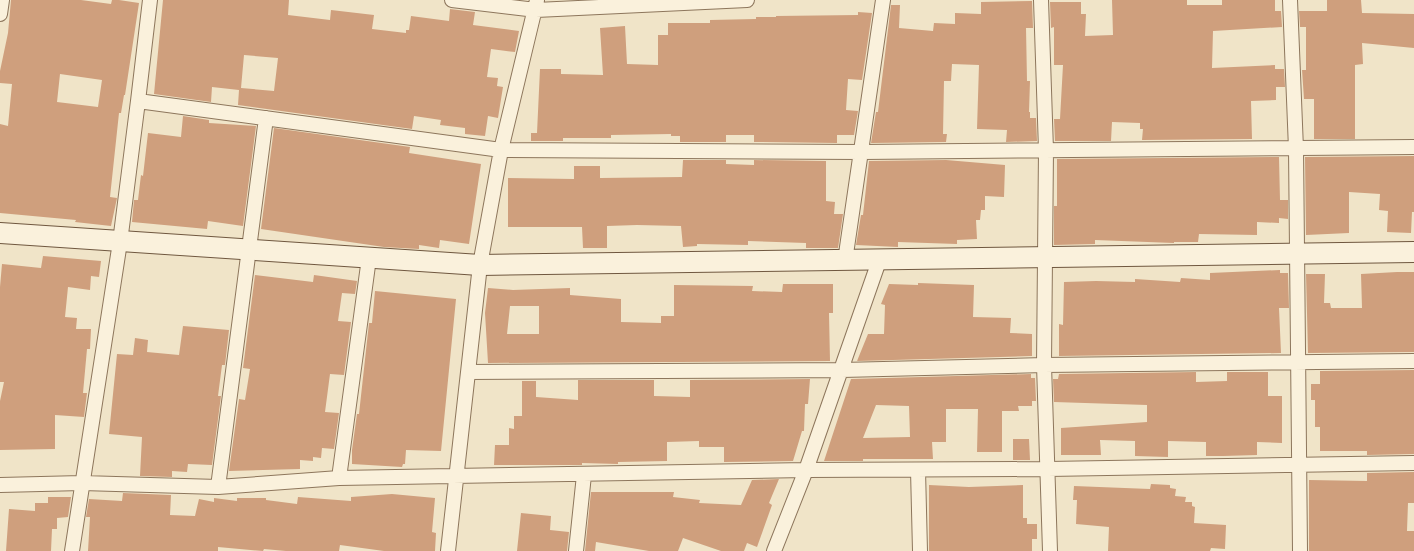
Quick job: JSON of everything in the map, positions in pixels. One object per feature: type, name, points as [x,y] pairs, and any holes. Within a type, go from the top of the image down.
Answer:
[{"type":"street","points":[[0,14],[2,0]]},
{"type":"street","points":[[72,551],[120,242],[150,0]]},
{"type":"street","points":[[452,0],[536,5],[747,0]]},
{"type":"street","points":[[845,261],[883,0]]},
{"type":"street","points":[[1041,0],[1046,150],[1044,365],[1050,551]]},
{"type":"street","points":[[1290,0],[1298,254],[1300,551]]},
{"type":"street","points":[[448,551],[480,265],[501,150],[536,5]]},
{"type":"street","points":[[138,101],[501,150],[862,152],[1414,147]]},
{"type":"street","points":[[218,487],[266,118]]},
{"type":"street","points":[[0,233],[480,265],[1414,252]]},
{"type":"street","points":[[339,478],[369,258]]},
{"type":"street","points":[[774,551],[806,470],[879,261]]},
{"type":"street","points":[[468,372],[842,370],[1044,365],[1414,361]]},
{"type":"street","points":[[0,485],[82,483],[218,487],[339,478],[1414,463]]},
{"type":"street","points":[[918,470],[920,551]]},
{"type":"street","points":[[576,551],[584,475]]},
{"type":"building","points":[[11,0],[81,0],[111,4],[112,0],[119,0],[139,3],[125,95],[121,113],[119,113],[110,197],[117,198],[111,226],[75,222],[76,220],[0,213],[0,124],[8,126],[12,84],[0,83],[0,71],[8,33]],"holes":[[[60,74],[102,80],[98,107],[57,102]]]},
{"type":"building","points":[[163,0],[289,0],[288,15],[330,20],[331,10],[374,15],[372,29],[406,33],[406,30],[409,30],[411,16],[449,21],[450,9],[475,12],[473,25],[519,31],[515,52],[491,49],[487,77],[498,78],[497,86],[503,87],[498,118],[488,116],[485,136],[465,134],[465,128],[440,125],[441,120],[414,116],[412,129],[238,105],[239,90],[212,87],[211,102],[154,94]],"holes":[[[244,55],[278,58],[274,91],[241,88]]]},
{"type":"building","points":[[1112,0],[1187,0],[1187,5],[1222,5],[1222,0],[1275,0],[1275,11],[1281,11],[1282,27],[1213,31],[1212,68],[1275,65],[1275,69],[1284,69],[1285,87],[1276,87],[1276,100],[1251,101],[1252,139],[1142,140],[1143,129],[1140,129],[1140,123],[1112,122],[1111,141],[1055,141],[1054,119],[1060,119],[1063,65],[1054,65],[1054,27],[1051,28],[1050,2],[1081,2],[1081,14],[1086,14],[1085,36],[1113,35]]},
{"type":"building","points":[[1327,0],[1361,0],[1362,13],[1414,14],[1414,48],[1362,43],[1363,64],[1355,65],[1355,139],[1314,139],[1314,99],[1304,99],[1302,70],[1306,70],[1306,27],[1300,27],[1299,11],[1327,11]]},
{"type":"building","points":[[1032,1],[1033,28],[1026,28],[1027,81],[1030,81],[1030,118],[1036,118],[1037,141],[1006,142],[1007,130],[977,129],[979,65],[952,64],[951,81],[944,81],[943,134],[947,134],[946,142],[871,143],[876,112],[878,112],[891,5],[900,5],[899,28],[933,31],[934,23],[955,24],[955,13],[981,14],[981,2]]},
{"type":"building","points":[[858,12],[872,13],[862,80],[848,79],[846,110],[858,111],[854,135],[837,135],[837,143],[754,142],[754,135],[726,135],[726,142],[680,142],[680,136],[671,136],[671,134],[611,135],[611,138],[531,141],[531,133],[537,133],[540,69],[561,69],[561,74],[603,75],[600,28],[625,26],[627,64],[658,65],[658,35],[668,35],[668,23],[710,23],[710,20],[776,16],[858,15]]},
{"type":"building","points":[[183,116],[209,120],[209,123],[256,126],[243,226],[208,221],[207,229],[132,222],[134,200],[138,200],[141,175],[143,176],[148,133],[181,137]]},
{"type":"building","points":[[274,128],[410,147],[409,153],[481,164],[469,244],[440,240],[439,248],[419,245],[419,249],[384,247],[261,229]]},
{"type":"building","points":[[1414,156],[1414,212],[1412,212],[1411,233],[1387,232],[1388,211],[1379,210],[1380,194],[1349,192],[1349,233],[1306,235],[1305,157]]},
{"type":"building","points":[[1279,157],[1280,200],[1288,200],[1288,219],[1279,218],[1279,223],[1257,222],[1257,235],[1199,234],[1198,242],[1095,240],[1095,244],[1054,245],[1057,159]]},
{"type":"building","points":[[683,160],[726,160],[726,164],[754,165],[754,160],[826,161],[826,201],[835,202],[834,214],[843,214],[838,248],[806,248],[806,243],[748,241],[748,245],[697,244],[697,246],[683,247],[681,226],[637,225],[607,226],[607,248],[583,248],[582,227],[508,227],[508,178],[574,179],[574,166],[600,166],[600,178],[682,177]]},
{"type":"building","points":[[946,160],[1005,165],[1004,197],[985,196],[985,210],[981,210],[980,220],[976,220],[977,239],[957,240],[957,244],[898,242],[898,247],[856,245],[861,215],[863,215],[869,161]]},
{"type":"building","points":[[43,256],[101,261],[99,277],[91,276],[90,290],[68,287],[65,317],[77,318],[76,329],[91,329],[83,393],[87,393],[84,417],[55,415],[55,449],[0,450],[0,401],[4,382],[0,382],[2,264],[41,268]]},
{"type":"building","points":[[1280,270],[1280,273],[1288,273],[1289,308],[1279,308],[1281,353],[1059,356],[1059,324],[1063,325],[1064,282],[1135,282],[1135,279],[1180,282],[1181,278],[1210,280],[1210,273]]},
{"type":"building","points":[[1414,272],[1414,352],[1308,353],[1306,274],[1325,274],[1324,303],[1330,303],[1331,308],[1362,308],[1361,274]]},
{"type":"building","points":[[255,275],[313,282],[314,275],[357,281],[355,294],[342,293],[338,321],[351,322],[344,375],[330,374],[325,412],[339,413],[334,449],[322,448],[321,458],[313,457],[313,461],[300,460],[300,469],[229,471],[239,399],[245,400],[250,369],[243,368]]},
{"type":"building","points":[[918,283],[974,285],[973,317],[1011,318],[1010,333],[1032,334],[1032,356],[857,361],[868,334],[884,334],[885,305],[881,304],[889,284],[918,285]]},
{"type":"building","points":[[783,284],[833,284],[833,313],[829,313],[830,361],[488,363],[485,313],[488,288],[513,290],[570,288],[570,295],[621,299],[621,322],[661,323],[661,316],[674,316],[674,285],[753,286],[752,291],[782,292]],"holes":[[[510,306],[539,306],[539,334],[507,334]]]},
{"type":"building","points":[[375,291],[456,299],[441,451],[406,450],[405,464],[402,467],[352,464],[352,450]]},
{"type":"building","points":[[183,326],[229,330],[225,365],[222,365],[218,396],[221,396],[212,465],[188,464],[187,472],[172,471],[172,477],[140,476],[142,437],[109,434],[117,354],[133,355],[135,338],[148,340],[147,352],[179,355]]},
{"type":"building","points":[[1414,370],[1414,454],[1367,455],[1367,451],[1320,451],[1320,427],[1315,427],[1315,400],[1311,400],[1311,384],[1320,384],[1320,371]]},
{"type":"building","points":[[1196,372],[1196,382],[1227,381],[1227,372],[1268,372],[1268,396],[1282,396],[1282,443],[1257,442],[1257,455],[1206,456],[1206,442],[1168,441],[1168,457],[1135,456],[1135,441],[1100,440],[1101,455],[1061,455],[1061,428],[1147,422],[1147,405],[1054,402],[1053,379],[1058,379],[1059,374]]},
{"type":"building","points":[[1031,374],[1031,378],[1035,378],[1036,401],[1032,401],[1032,406],[1018,406],[1019,411],[1002,411],[1002,452],[977,452],[978,409],[946,409],[946,442],[932,442],[933,459],[824,461],[851,379]],"holes":[[[876,405],[909,406],[910,437],[863,438]]]},
{"type":"building","points":[[810,379],[808,404],[805,404],[804,431],[802,431],[793,461],[724,462],[724,447],[699,447],[699,441],[667,442],[667,461],[618,462],[618,464],[582,463],[582,465],[494,465],[495,445],[509,445],[509,428],[514,429],[514,416],[522,416],[522,381],[536,381],[536,397],[578,400],[578,380],[654,380],[654,396],[690,397],[690,380]]},
{"type":"building","points":[[1013,439],[1029,439],[1030,460],[1013,460]]},
{"type":"building","points":[[1414,472],[1414,503],[1408,503],[1407,531],[1414,531],[1414,551],[1309,551],[1309,480],[1367,481],[1367,473]]},
{"type":"building","points":[[779,479],[769,503],[772,505],[757,547],[747,543],[744,551],[721,551],[683,538],[678,551],[649,551],[596,542],[595,551],[585,551],[591,492],[674,492],[673,497],[700,500],[699,503],[741,505],[752,480]]},
{"type":"building","points":[[1151,484],[1170,485],[1170,488],[1176,489],[1175,496],[1186,497],[1185,502],[1192,502],[1192,506],[1195,507],[1194,523],[1226,525],[1225,549],[1108,551],[1109,527],[1076,524],[1077,500],[1073,500],[1074,486],[1150,489]]},
{"type":"building","points":[[929,485],[969,487],[1023,485],[1023,518],[1027,518],[1027,524],[1037,524],[1037,539],[1032,539],[1032,551],[929,551]]},
{"type":"building","points":[[123,493],[171,495],[170,515],[195,516],[199,499],[214,502],[214,498],[237,501],[237,498],[266,498],[266,500],[297,504],[298,497],[351,501],[351,497],[392,494],[435,498],[432,532],[436,533],[435,551],[384,551],[340,545],[339,551],[264,549],[263,551],[218,547],[218,551],[88,551],[90,517],[86,517],[89,499],[122,501]]},
{"type":"building","points":[[48,497],[71,497],[68,517],[57,518],[57,529],[52,529],[51,551],[6,551],[9,509],[35,511],[35,503],[48,503]]},
{"type":"building","points":[[521,513],[551,516],[550,530],[569,532],[567,551],[517,551]]}]
